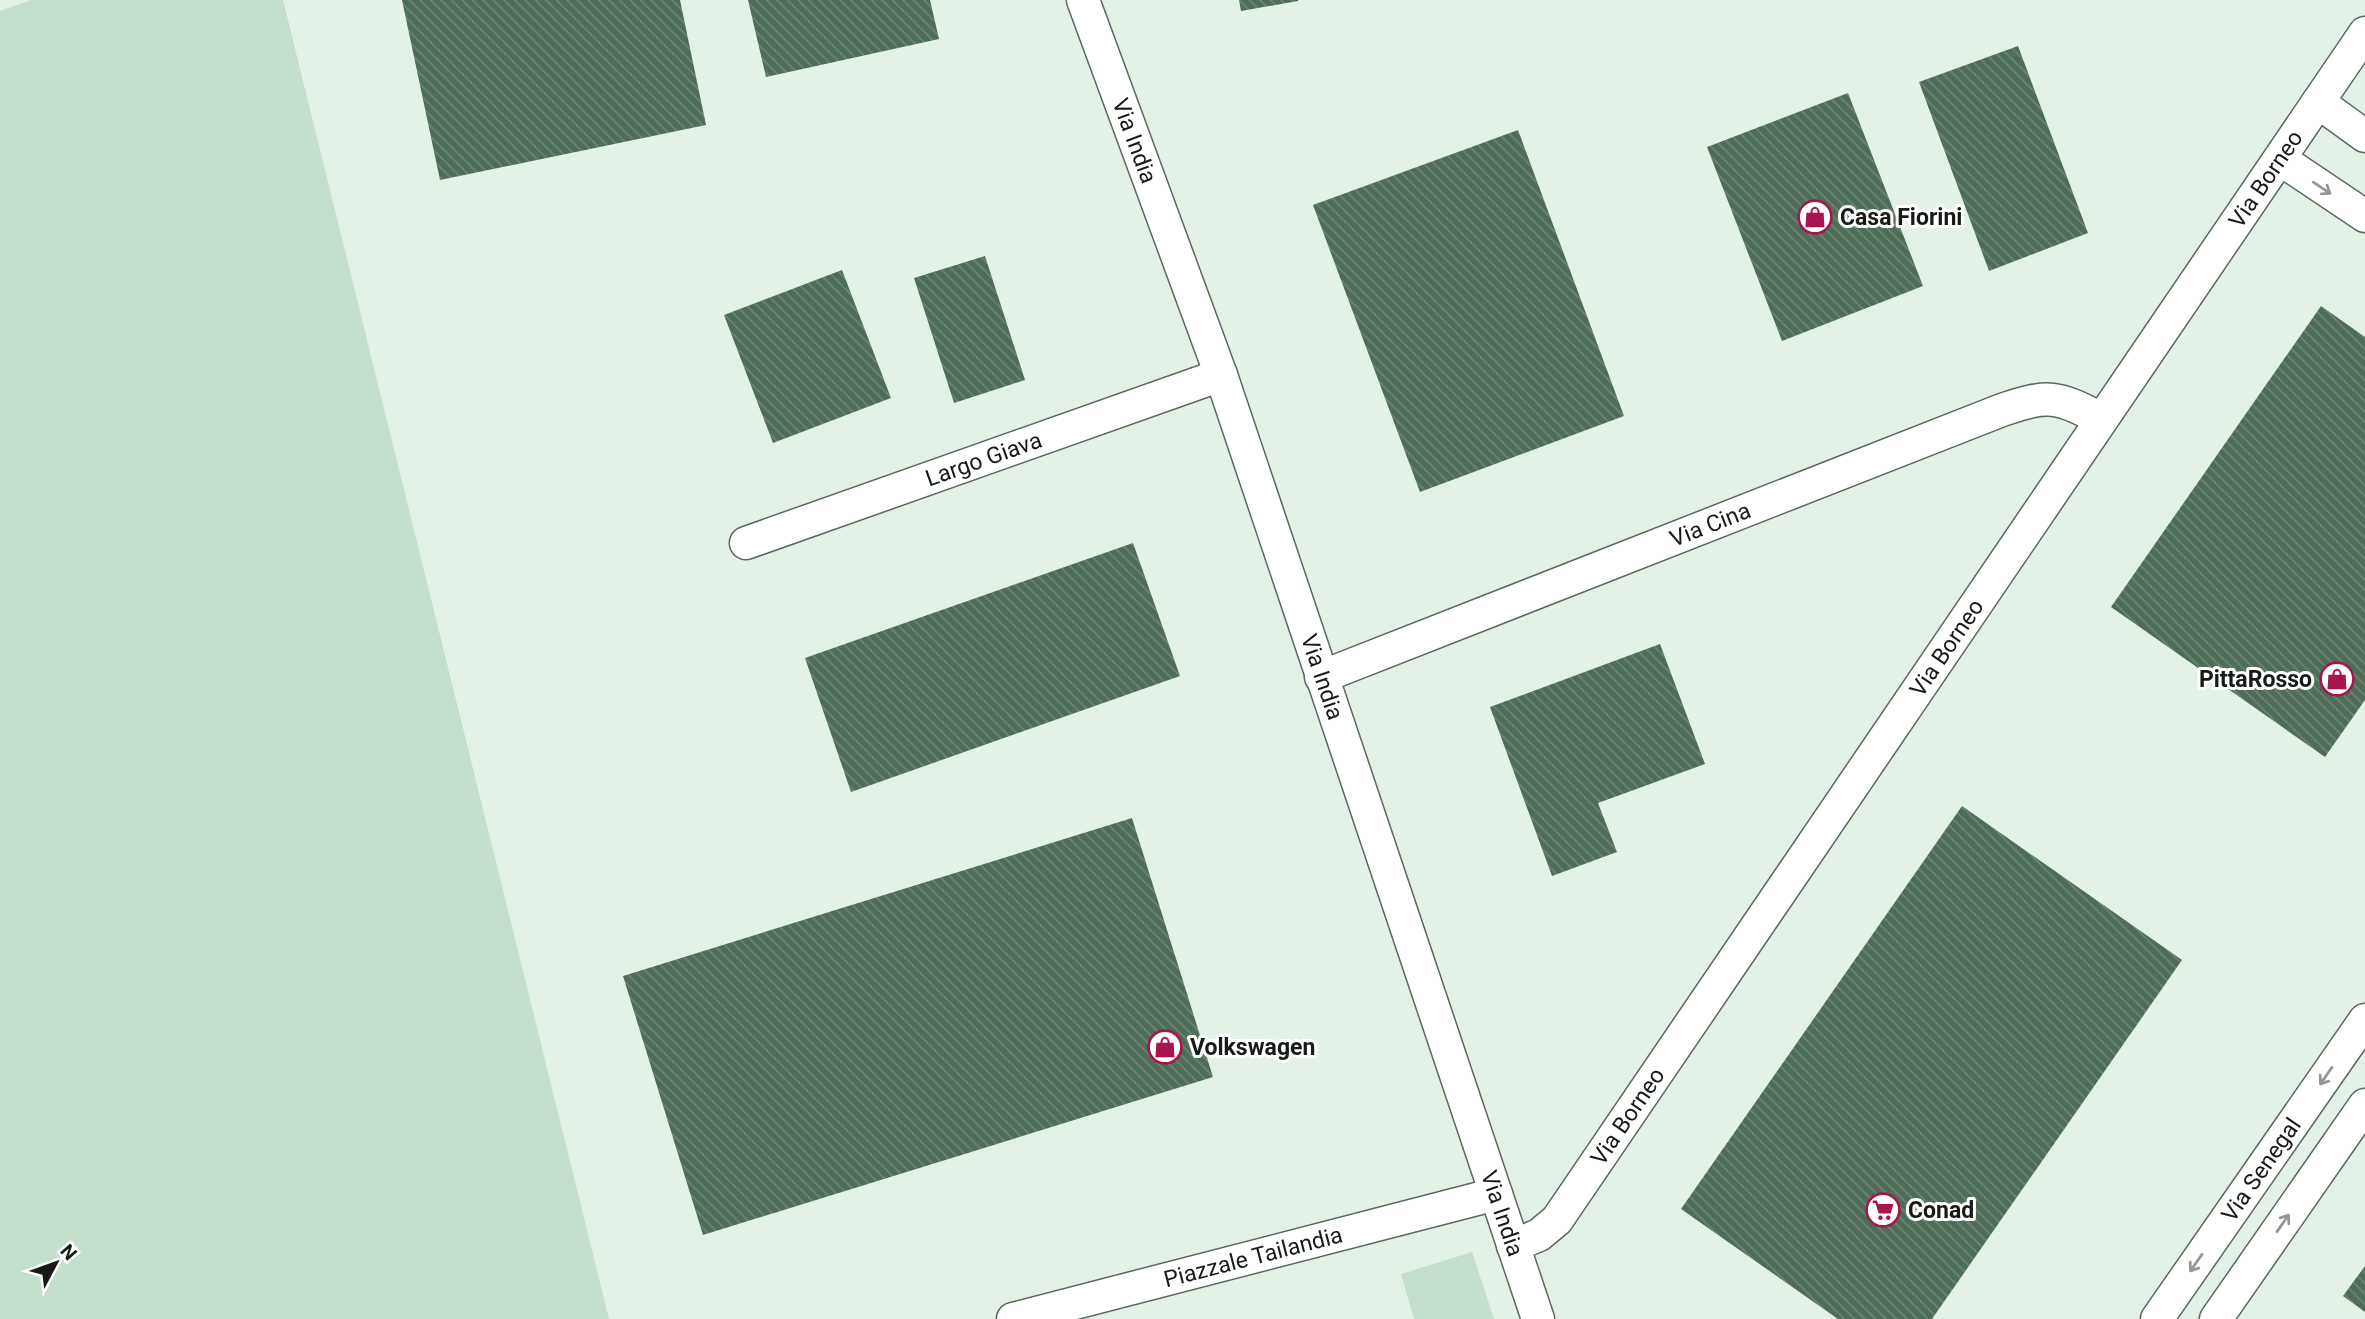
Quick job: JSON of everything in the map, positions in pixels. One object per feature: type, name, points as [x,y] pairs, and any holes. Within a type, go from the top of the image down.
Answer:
[{"type":"street","name":"Via India","points":[[1074,0],[1096,37]]},
{"type":"street","name":"Via India","points":[[1083,0],[1221,375],[1538,1319]]},
{"type":"street","name":"Via Borneo","points":[[1513,1246],[1539,1235],[1557,1220],[2365,33]]},
{"type":"street","points":[[2318,102],[2365,135]]},
{"type":"street","points":[[2280,159],[2365,216]]},
{"type":"street","name":"Largo Giava","points":[[746,543],[1221,375]]},
{"type":"street","name":"Via Cina","points":[[1321,677],[2020,404],[2051,398],[2071,403],[2101,419]]},
{"type":"street","name":"Via Senegal","points":[[2157,1319],[2365,1020]]},
{"type":"street","name":"Via Senegal","points":[[2216,1319],[2365,1105]]},
{"type":"street","name":"Piazzale Tailandia","points":[[1013,1319],[1496,1194]]},
{"type":"green space","points":[[31,0],[283,0],[609,1319],[0,1319],[0,11]]},
{"type":"green space","points":[[1472,1252],[1494,1319],[1414,1319],[1401,1274]]},
{"type":"building","points":[[402,0],[680,0],[706,125],[440,180]]},
{"type":"building","points":[[748,0],[930,0],[939,39],[766,77]]},
{"type":"building","points":[[1239,0],[1298,0],[1298,1],[1241,11]]},
{"type":"building","points":[[2018,46],[2088,233],[1989,271],[1919,82]]},
{"type":"building","name":"Casa Fiorini","points":[[1848,93],[1923,286],[1782,341],[1707,147]]},
{"type":"building","points":[[1518,130],[1624,416],[1420,492],[1313,205]]},
{"type":"building","points":[[985,256],[1025,380],[954,403],[914,278]]},
{"type":"building","points":[[842,270],[891,398],[773,443],[724,315]]},
{"type":"building","points":[[2321,306],[2365,337],[2365,700],[2325,757],[2111,607]]},
{"type":"building","points":[[1133,543],[1180,676],[851,792],[805,658]]},
{"type":"building","points":[[1660,644],[1705,764],[1598,803],[1617,852],[1552,876],[1490,707]]},
{"type":"building","points":[[1962,806],[2182,960],[1932,1319],[1838,1319],[1681,1209]]},
{"type":"building","points":[[1132,818],[1213,1077],[703,1235],[623,976]]},
{"type":"building","points":[[2365,1266],[2365,1312],[2343,1296]]},
{"type":"place","name":"Casa Fiorini","points":[[1815,217]]},
{"type":"place","name":"PittaRosso","points":[[2337,679]]},
{"type":"place","name":"Volkswagen","points":[[1165,1047]]},
{"type":"place","name":"Conad","points":[[1883,1210]]}]
